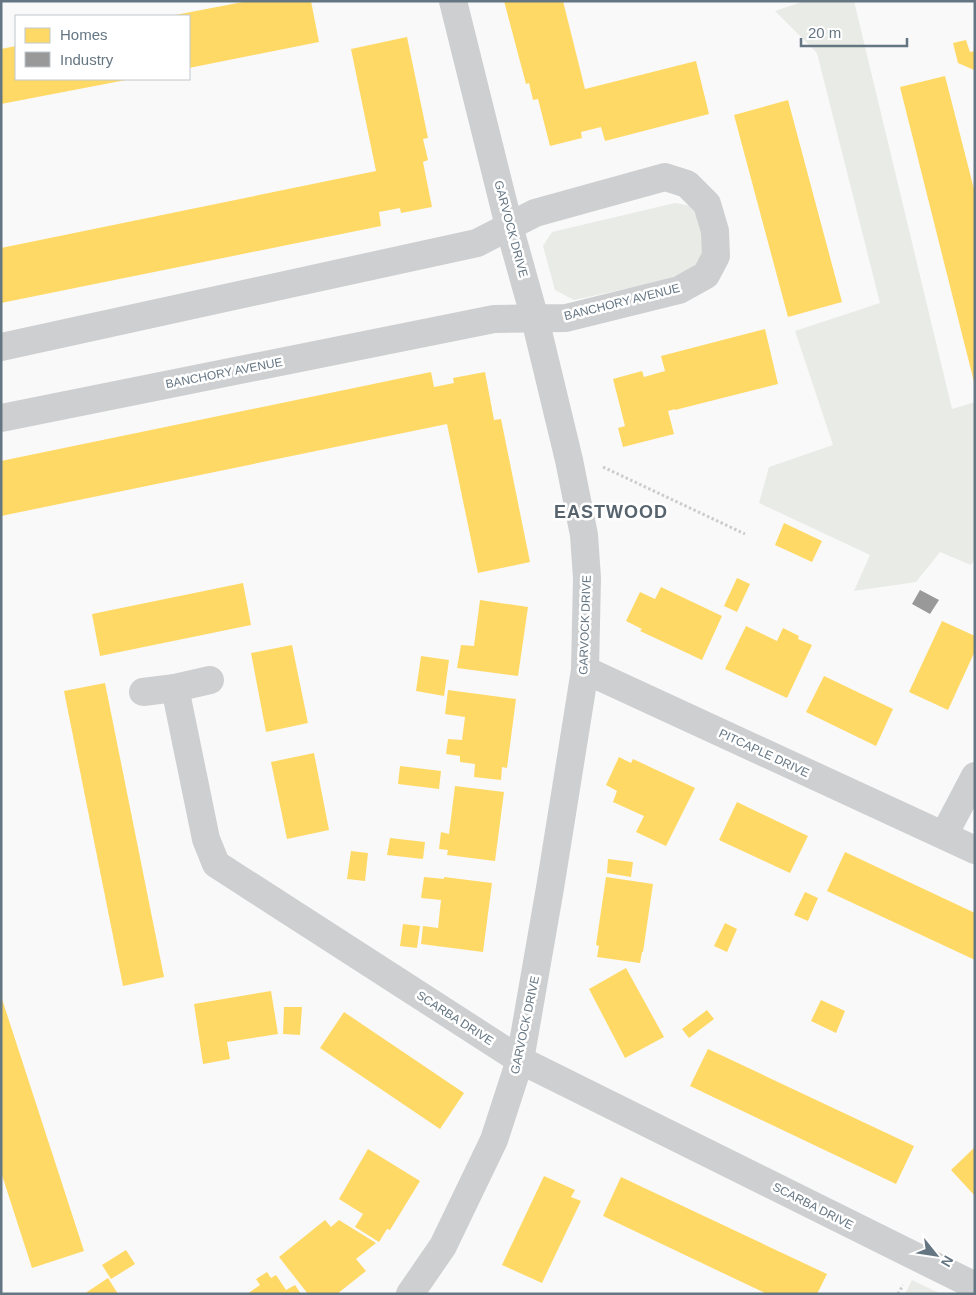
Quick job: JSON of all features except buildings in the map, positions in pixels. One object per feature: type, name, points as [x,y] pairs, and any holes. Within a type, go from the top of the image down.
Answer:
[{"type":"street","name":"GARVOCK DRIVE","points":[[410,1294],[443,1246],[494,1140],[520,1060],[585,670],[587,578],[584,535],[535,319],[509,226],[453,1]]},
{"type":"street","name":"BANCHORY AVENUE","points":[[1,347],[477,243],[535,213],[665,177],[688,184],[707,204],[715,231],[716,256],[706,275],[679,290],[566,318],[494,319],[1,418]]},
{"type":"street","name":"PITCAPLE DRIVE","points":[[585,670],[975,850]]},
{"type":"street","points":[[143,692],[175,688],[210,680]]},
{"type":"street","name":"SCARBA DRIVE","points":[[175,688],[206,839],[216,864],[520,1060],[975,1286]]},
{"type":"street","points":[[944,835],[975,776]]},
{"type":"path","points":[[569,465],[596,464],[745,534]]},
{"type":"shaded area","points":[[805,1],[854,1],[952,409],[975,402],[975,558],[971,565],[940,552],[916,582],[854,591],[870,555],[759,503],[769,467],[833,445],[795,331],[880,303],[817,53],[775,11]]},
{"type":"shaded area","points":[[675,203],[697,207],[706,247],[695,267],[666,280],[574,300],[555,290],[543,246],[552,232]]},
{"type":"shaded area","points":[[912,1280],[941,1294],[905,1294]]},
{"type":"district","name":"EASTWOOD","points":[[611,512]]}]
